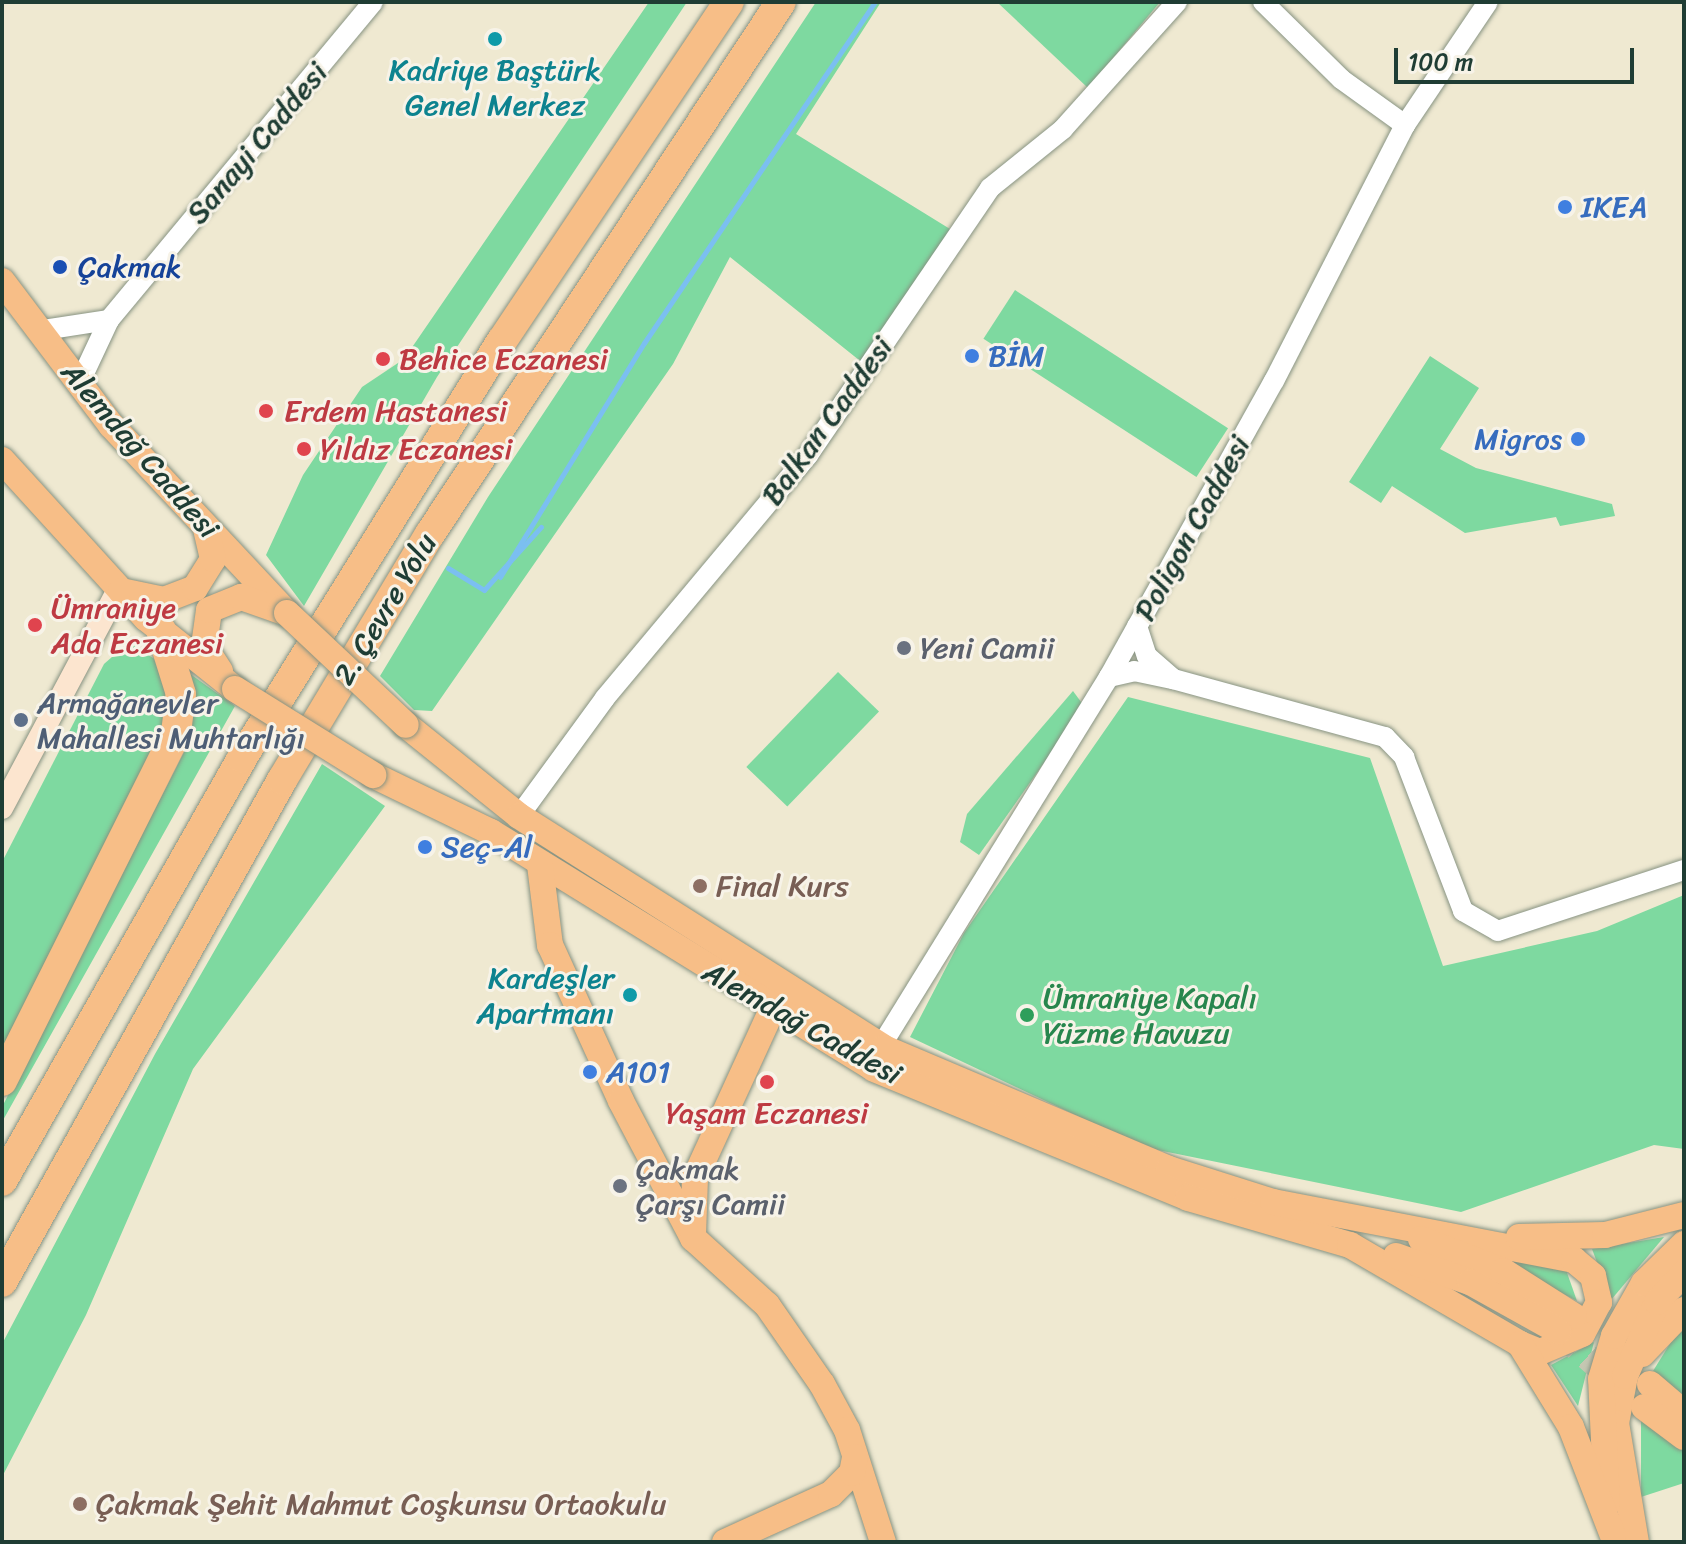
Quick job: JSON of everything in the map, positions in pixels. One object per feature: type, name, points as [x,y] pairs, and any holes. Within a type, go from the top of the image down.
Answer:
[{"type":"highway","name":"2. Çevre Yolu","points":[[2,1181],[259,731],[502,341],[729,2]]},
{"type":"highway","name":"2. Çevre Yolu","points":[[2,1282],[274,794],[422,547],[781,2]]},
{"type":"highway","points":[[2,1081],[176,733],[181,694],[161,630]]},
{"type":"main road","name":"Alemdağ Caddesi","points":[[2,281],[79,384],[287,613],[406,725],[519,816],[881,1046],[1169,1169],[1273,1202]]},
{"type":"main road","name":"Alemdağ Caddesi","points":[[2,460],[118,590],[161,630],[235,689],[373,775],[540,865],[771,1012],[874,1069],[1188,1198],[1350,1245]]},
{"type":"main road","points":[[2,808],[118,590],[164,600],[195,588],[213,559],[202,522]]},
{"type":"main road","points":[[235,689],[204,646],[209,610],[241,597],[287,613]]},
{"type":"main road","points":[[540,865],[550,945],[693,1238],[767,1305],[800,1349],[855,1457],[879,1530]]},
{"type":"main road","points":[[693,1238],[695,1178],[771,1012]]},
{"type":"main road","points":[[1273,1202],[1432,1241],[1503,1271],[1566,1324],[1470,1282],[1350,1245]]},
{"type":"main road","points":[[1273,1202],[1483,1237],[1574,1260],[1593,1276],[1599,1302],[1582,1334],[1540,1352],[1520,1344],[1350,1245]]},
{"type":"main road","points":[[1483,1237],[1605,1235],[1684,1215]]},
{"type":"main road","points":[[1621,1540],[1600,1447],[1601,1379],[1614,1336],[1644,1283],[1684,1244]]},
{"type":"main road","points":[[1621,1540],[1616,1423],[1625,1376],[1657,1302],[1684,1273]]},
{"type":"main road","points":[[1625,1376],[1684,1310]]},
{"type":"main road","points":[[1520,1344],[1571,1427],[1621,1540]]},
{"type":"main road","points":[[1684,1413],[1647,1396],[1684,1437]]},
{"type":"main road","points":[[725,1542],[831,1494],[852,1473],[855,1457]]},
{"type":"main road","points":[[831,1494],[852,1496],[879,1530]]},
{"type":"street","name":"Sanayi Caddesi","points":[[79,384],[109,320],[373,2]]},
{"type":"street","name":"Balkan Caddesi","points":[[519,816],[605,698],[808,455],[990,188],[1063,129],[1177,2]]},
{"type":"street","points":[[1263,2],[1341,79],[1405,125]]},
{"type":"street","name":"Poligon Caddesi","points":[[881,1046],[948,931],[1109,677],[1274,381],[1405,125],[1488,2]]},
{"type":"street","points":[[37,331],[109,320]]},
{"type":"street","points":[[1137,626],[1147,656],[1173,679]]},
{"type":"street","points":[[1109,677],[1134,671],[1173,679],[1385,737],[1404,757],[1463,911],[1483,926],[1498,931],[1684,870]]},
{"type":"green space","points":[[649,2],[687,2],[437,377],[304,606],[266,555],[303,475],[362,387],[404,359]]},
{"type":"green space","points":[[816,2],[881,2],[796,134],[950,229],[864,364],[730,257],[673,364],[432,711],[414,710],[380,676],[488,497]]},
{"type":"green space","points":[[997,2],[1160,2],[1088,88]]},
{"type":"green space","points":[[1015,290],[1228,428],[1196,477],[983,339]]},
{"type":"green space","points":[[1430,356],[1479,388],[1440,449],[1476,468],[1612,504],[1615,516],[1560,526],[1556,517],[1465,533],[1392,486],[1381,503],[1349,482]]},
{"type":"green space","points":[[129,642],[165,666],[166,716],[75,917],[2,1054],[2,862],[104,664]]},
{"type":"green space","points":[[186,671],[235,706],[2,1122],[2,1107],[193,735]]},
{"type":"green space","points":[[838,672],[879,712],[787,807],[746,767]]},
{"type":"green space","points":[[1073,691],[1084,706],[979,855],[960,842],[967,814]]},
{"type":"green space","points":[[1128,697],[1370,758],[1443,966],[1597,931],[1684,895],[1684,1149],[1654,1145],[1461,1212],[1143,1147],[910,1037],[964,933]]},
{"type":"green space","points":[[322,764],[385,806],[193,1069],[86,1315],[2,1477],[2,1344],[155,1054]]},
{"type":"green space","points":[[1449,1234],[1565,1267],[1577,1301]]},
{"type":"green space","points":[[1664,1237],[1611,1300],[1592,1249]]},
{"type":"green space","points":[[1684,1321],[1684,1398],[1653,1371]]},
{"type":"green space","points":[[1594,1342],[1578,1406],[1551,1365]]},
{"type":"green space","points":[[1641,1417],[1684,1447],[1684,1483],[1641,1497]]},
{"type":"waterway","points":[[500,577],[644,343],[875,2]]},
{"type":"waterway","points":[[448,568],[484,590],[541,527]]},
{"type":"tunnel","points":[[1558,1331],[1618,1384]]},
{"type":"place","name":"Kadriye Baştürk Genel Merkez","points":[[495,39]]},
{"type":"place","name":"IKEA","points":[[1565,207]]},
{"type":"place","name":"Çakmak","points":[[60,267]]},
{"type":"place","name":"BİM","points":[[972,356]]},
{"type":"place","name":"Behice Eczanesi","points":[[383,359]]},
{"type":"place","name":"Erdem Hastanesi","points":[[266,411]]},
{"type":"place","name":"Migros","points":[[1578,439]]},
{"type":"place","name":"Yıldız Eczanesi","points":[[304,449]]},
{"type":"place","name":"Ümraniye Ada Eczanesi","points":[[35,625]]},
{"type":"place","name":"Yeni Camii","points":[[904,648]]},
{"type":"place","name":"Armağanevler Mahallesi Muhtarlığı","points":[[21,720]]},
{"type":"place","name":"Seç-Al","points":[[425,847]]},
{"type":"place","name":"Final Kurs","points":[[700,886]]},
{"type":"place","name":"Kardeşler Apartmanı","points":[[630,995]]},
{"type":"place","name":"Ümraniye Kapalı Yüzme Havuzu","points":[[1027,1015]]},
{"type":"place","name":"A101","points":[[590,1072]]},
{"type":"place","name":"Yaşam Eczanesi","points":[[767,1082]]},
{"type":"place","name":"Çakmak Çarşı Camii","points":[[620,1186]]},
{"type":"place","name":"Çakmak Şehit Mahmut Coşkunsu Ortaokulu","points":[[80,1504]]}]
